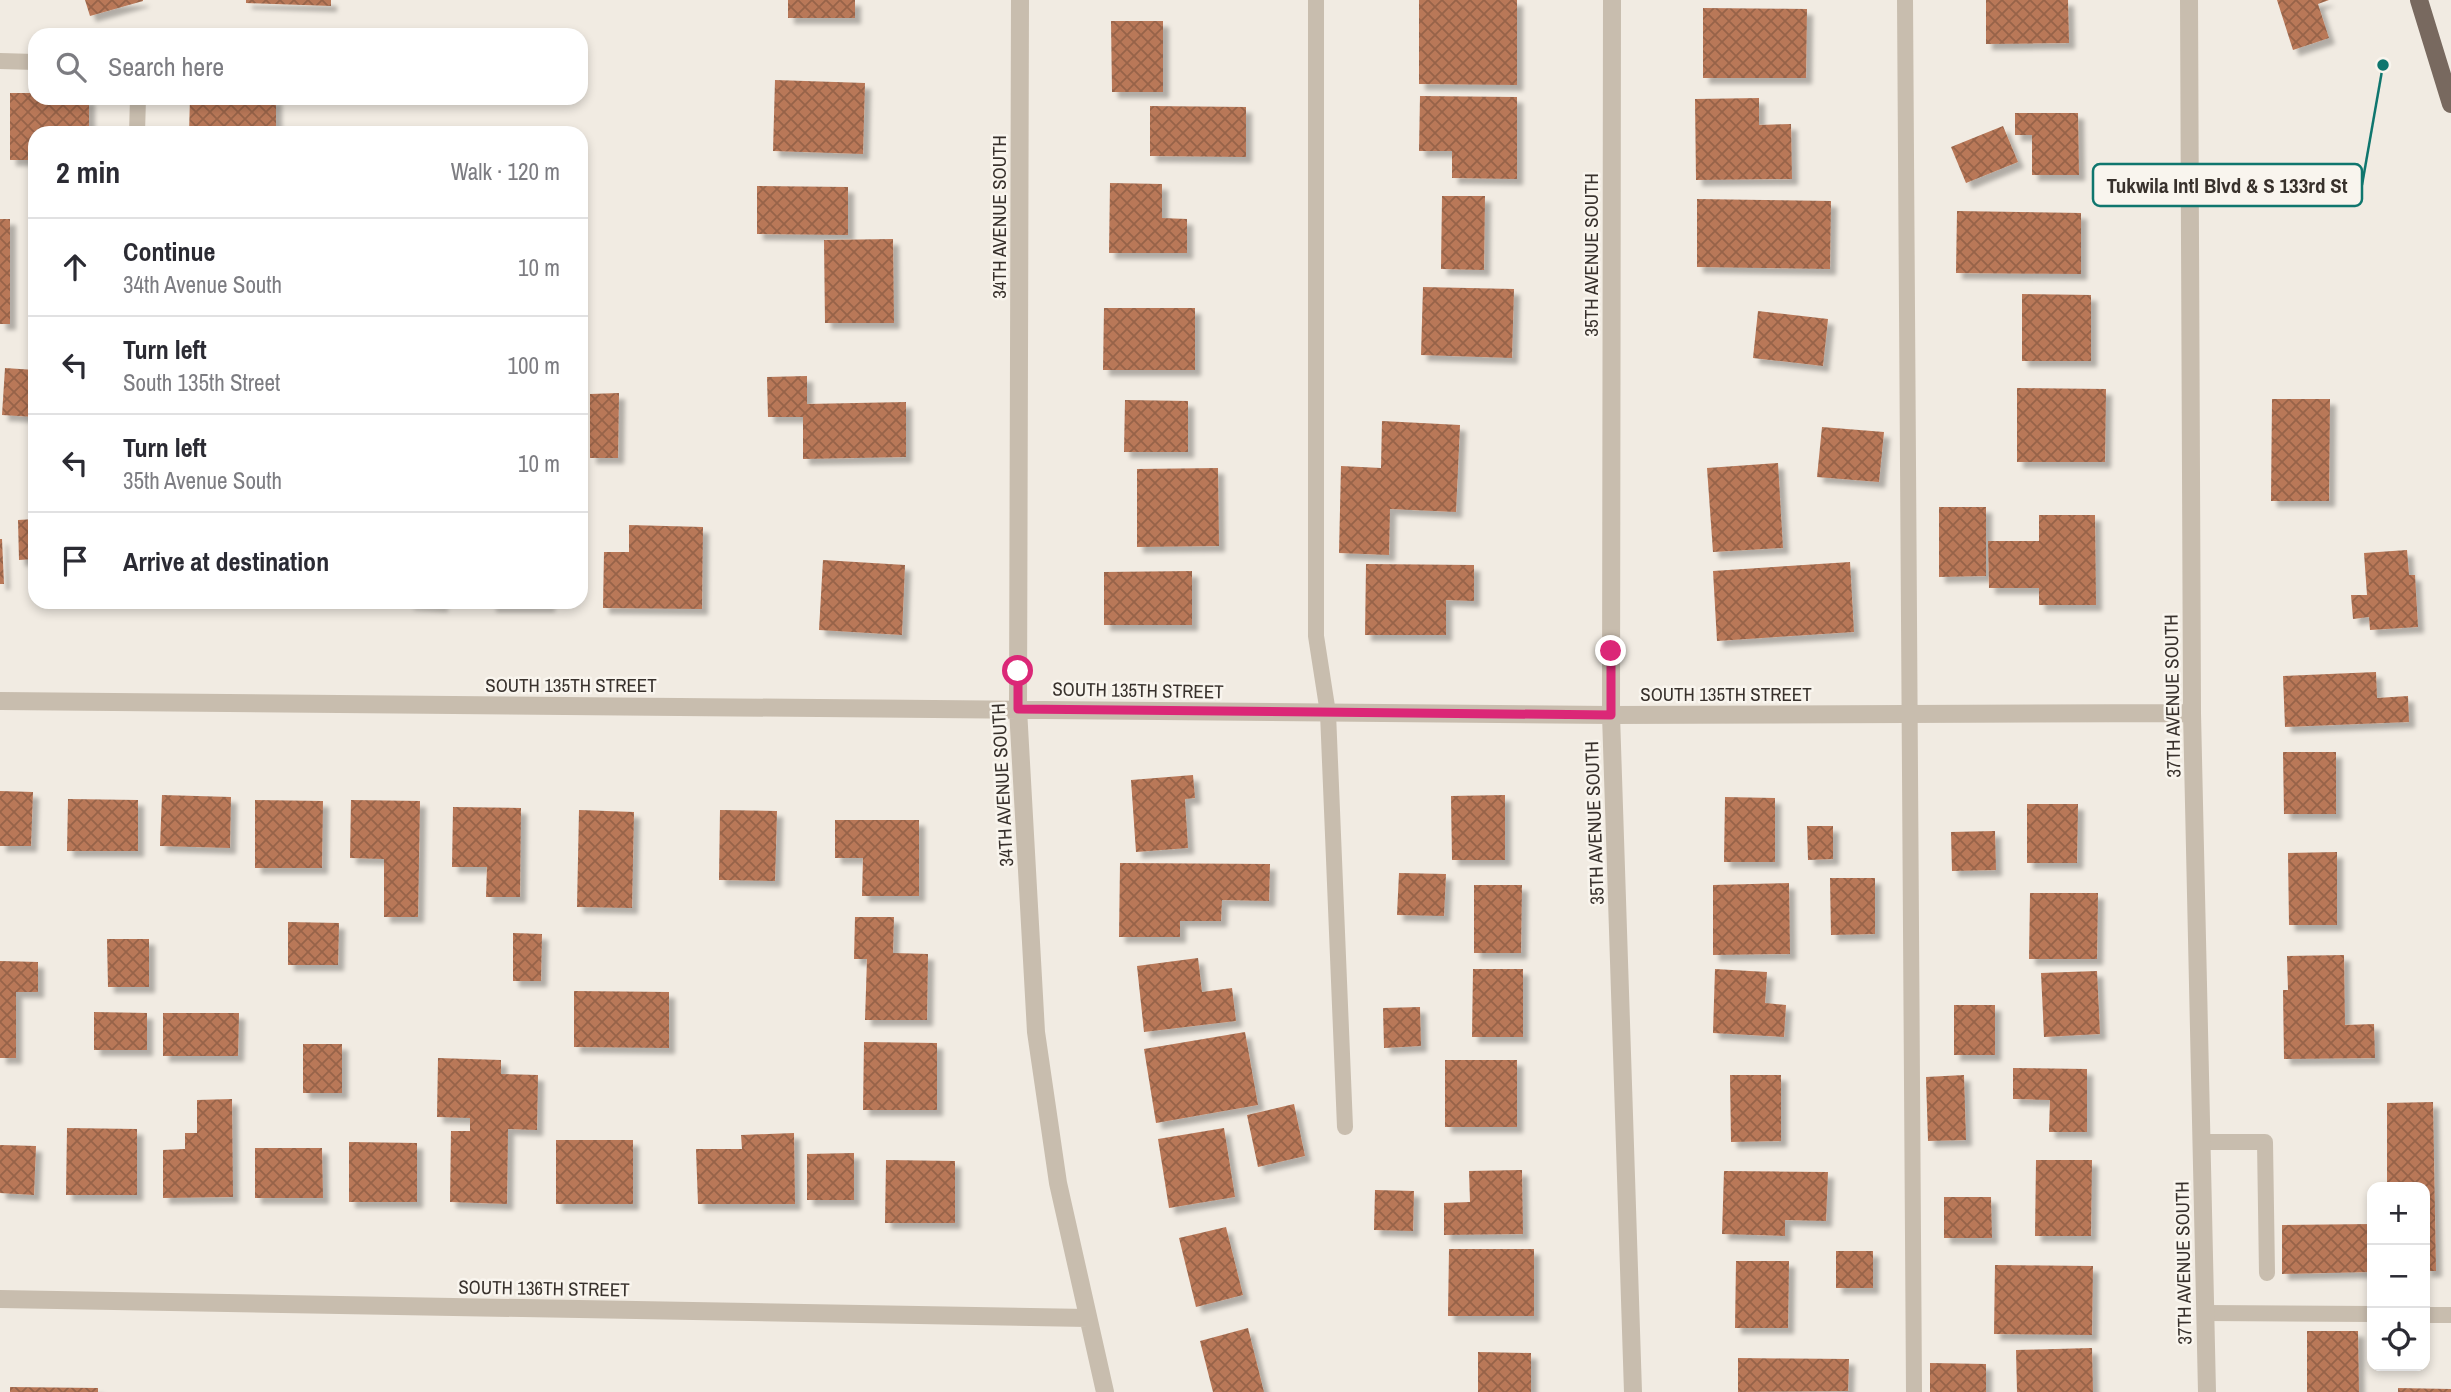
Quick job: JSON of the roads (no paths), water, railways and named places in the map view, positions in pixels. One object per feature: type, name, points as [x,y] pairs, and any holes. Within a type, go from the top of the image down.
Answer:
[{"type":"main road","points":[[2419,0],[2451,104]]},
{"type":"street","name":"34TH AVENUE SOUTH","points":[[1020,0],[1018,709],[1036,1032],[1058,1183],[1105,1392]]},
{"type":"street","name":"35TH AVENUE SOUTH","points":[[1612,0],[1611,715],[1633,1392]]},
{"type":"street","name":"37TH AVENUE SOUTH","points":[[2189,0],[2192,713],[2207,1392]]},
{"type":"street","name":"SOUTH 135TH STREET","points":[[0,701],[1611,715],[2192,713]]},
{"type":"street","name":"SOUTH 136TH STREET","points":[[0,1299],[1088,1318]]},
{"type":"lane","points":[[1316,0],[1316,636],[1328,713],[1345,1127]]},
{"type":"lane","points":[[1905,0],[1914,1392]]},
{"type":"lane","points":[[0,61],[28,62]]},
{"type":"lane","points":[[137,126],[138,105]]},
{"type":"lane","points":[[2202,1142],[2265,1142],[2267,1273]]},
{"type":"lane","points":[[2205,1313],[2367,1314]]},
{"type":"lane","points":[[2430,1315],[2451,1315]]},
{"type":"place","name":"Tukwila Intl Blvd & S 133rd St","points":[[2383,65]]}]
